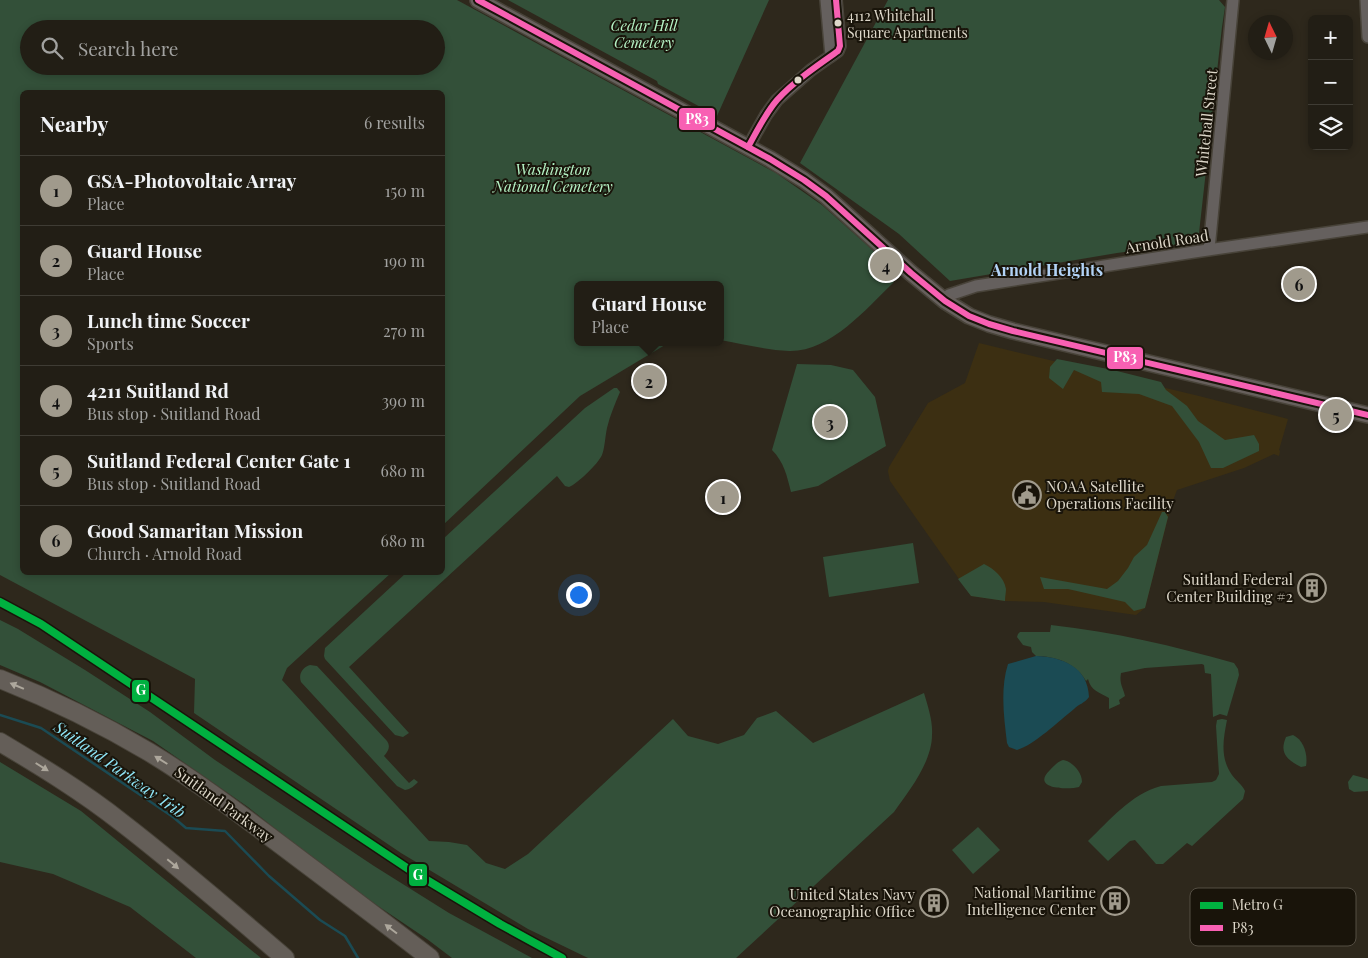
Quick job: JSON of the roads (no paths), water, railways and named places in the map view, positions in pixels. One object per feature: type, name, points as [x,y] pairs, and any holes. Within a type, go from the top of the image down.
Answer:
[{"type":"highway","name":"Suitland Parkway","points":[[0,679],[55,702],[92,721],[177,770],[235,810],[430,958]]},
{"type":"highway","points":[[0,742],[69,785],[120,821],[285,958]]},
{"type":"main road","points":[[478,0],[794,174],[826,196],[945,301],[980,321],[1013,331],[1368,415]]},
{"type":"street","points":[[826,0],[831,56]]},
{"type":"street","points":[[748,147],[777,100],[811,70],[838,51],[840,46],[836,0]]},
{"type":"street","name":"Whitehall Street","points":[[1209,249],[1233,0]]},
{"type":"street","points":[[1366,0],[1368,37]]},
{"type":"street","name":"Arnold Road","points":[[945,301],[949,295],[976,286],[1209,249],[1368,227]]},
{"type":"water","points":[[1036,656],[1056,659],[1079,671],[1088,687],[1089,697],[1039,738],[1017,750],[1009,747],[1007,743],[1003,704],[1004,683],[1008,664]]},
{"type":"waterway","name":"Suitland Parkway Trib","points":[[0,715],[41,728],[173,817],[186,828],[225,831],[269,876],[320,920],[345,936],[358,958]]},
{"type":"metro line","name":"G","points":[[0,602],[41,624],[410,870],[500,924],[562,958]]},
{"type":"place","name":"4112 Whitehall Square Apartments","points":[[838,23]]},
{"type":"place","name":"4211 Suitland Rd","points":[[886,265]]},
{"type":"place","name":"Good Samaritan Mission","points":[[1299,284]]},
{"type":"place","name":"Guard House","points":[[649,381]]},
{"type":"place","name":"Suitland Federal Center Gate 1","points":[[1336,415]]},
{"type":"place","name":"Lunch time Soccer","points":[[830,422]]},
{"type":"place","name":"NOAA Satellite Operations Facility","points":[[1027,495]]},
{"type":"place","name":"GSA-Photovoltaic Array","points":[[723,497]]},
{"type":"place","name":"Suitland Federal Center Building #2","points":[[1312,588]]},
{"type":"place","name":"National Maritime Intelligence Center","points":[[1115,901]]},
{"type":"place","name":"United States Navy Oceanographic Office","points":[[934,903]]},
{"type":"district","name":"Arnold Heights","points":[[1047,269]]},
{"type":"park label","name":"Cedar Hill Cemetery","points":[[644,34]]},
{"type":"park label","name":"Washington National Cemetery","points":[[553,178]]}]
